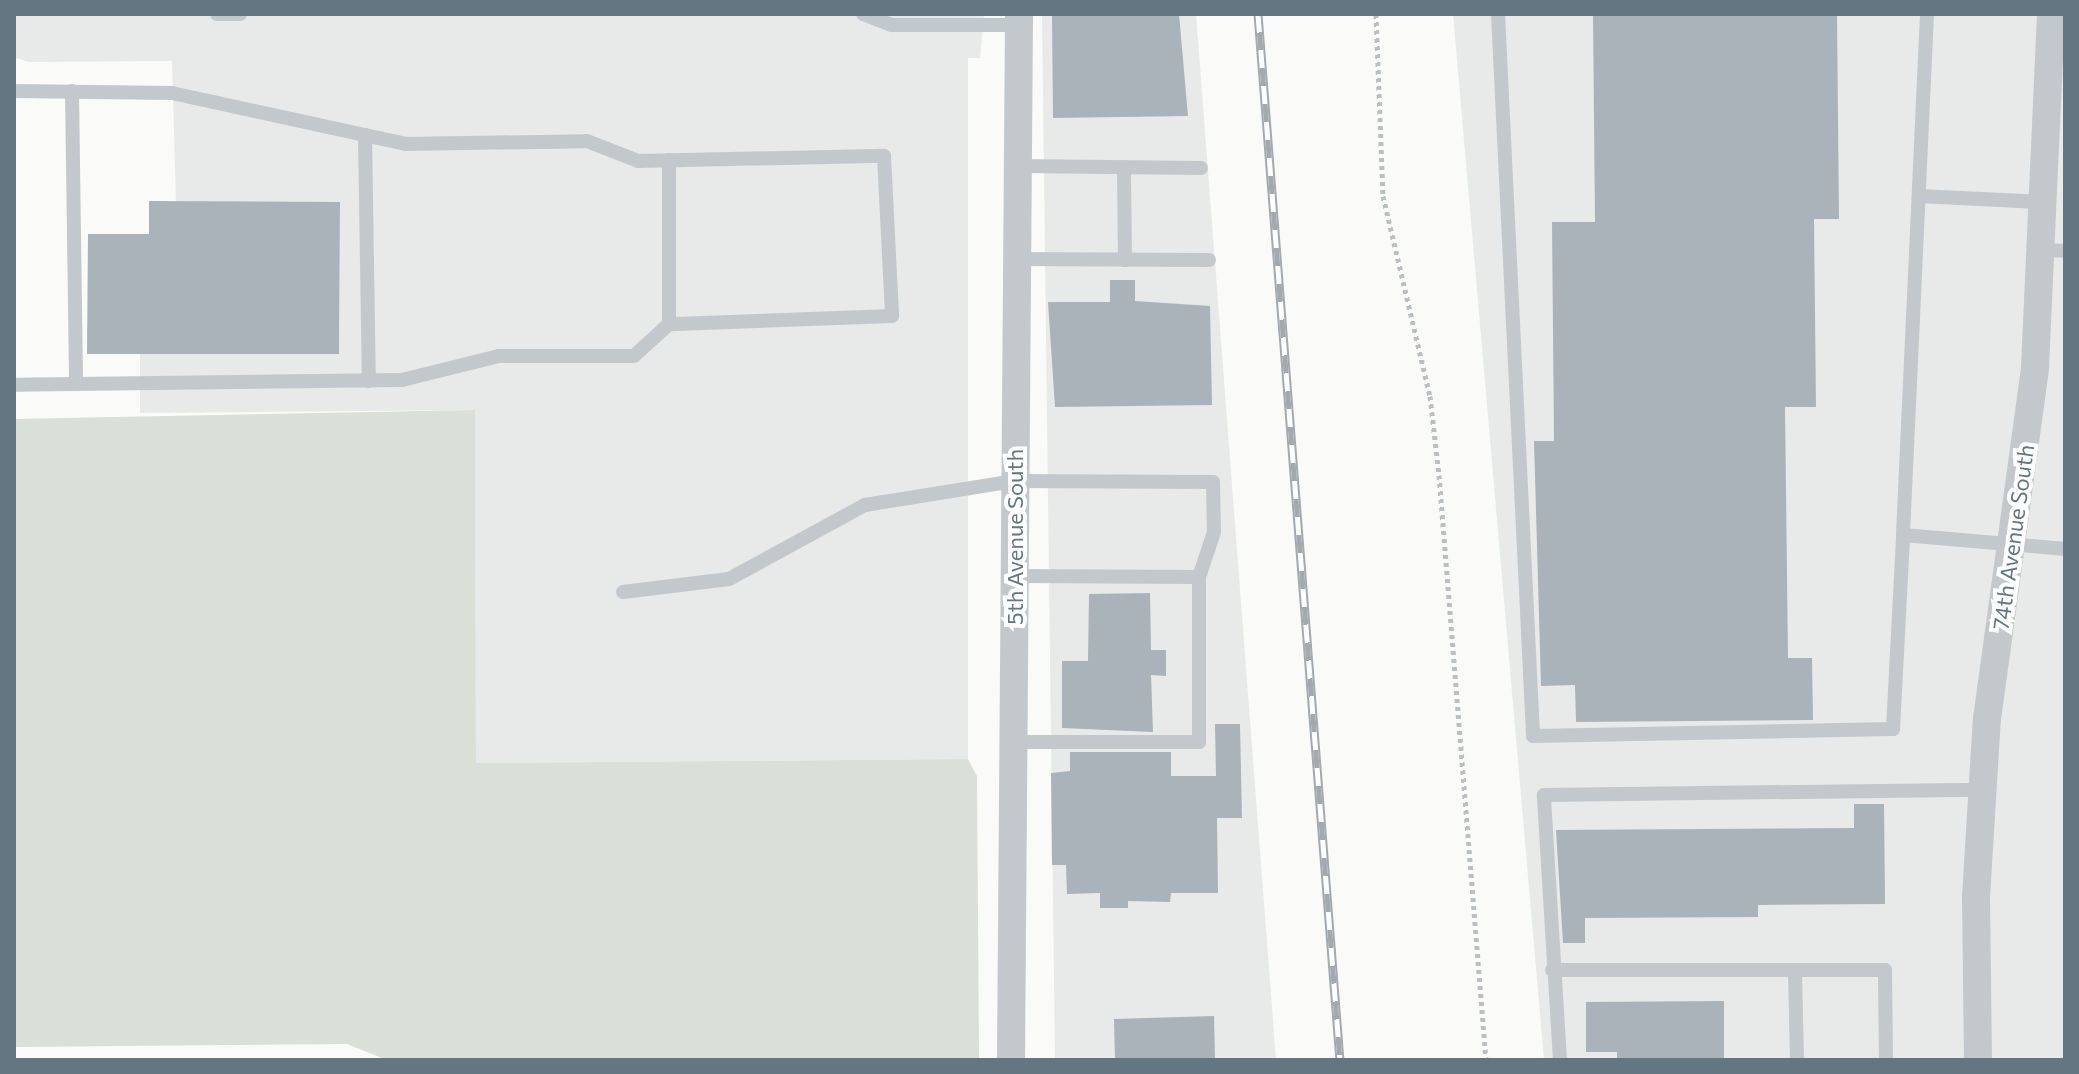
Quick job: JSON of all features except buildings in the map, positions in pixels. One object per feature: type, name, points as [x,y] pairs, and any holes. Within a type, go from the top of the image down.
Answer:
[{"type":"street","name":"74th Avenue South","points":[[1978,1060],[1983,790],[2035,367],[2053,251],[2043,202],[2051,14]]},
{"type":"street","name":"5th Avenue South","points":[[1011,1060],[1019,19]]},
{"type":"lane","points":[[217,14],[240,14]]},
{"type":"lane","points":[[863,14],[892,25],[1019,19]]},
{"type":"lane","points":[[1498,14],[1533,736],[1893,729],[1927,14]]},
{"type":"lane","points":[[14,91],[172,93],[405,144],[587,141],[638,161],[884,156],[892,316],[669,324],[634,356],[499,356],[369,381],[14,385]]},
{"type":"lane","points":[[72,91],[76,384]]},
{"type":"lane","points":[[365,135],[369,381]]},
{"type":"lane","points":[[669,160],[669,324]]},
{"type":"lane","points":[[1017,166],[1201,168]]},
{"type":"lane","points":[[1124,167],[1125,260]]},
{"type":"lane","points":[[1919,196],[2043,202]]},
{"type":"lane","points":[[1017,259],[1209,260]]},
{"type":"lane","points":[[623,592],[729,579],[865,505],[1015,481],[1213,482],[1214,532],[1199,577],[1199,742],[1013,742]]},
{"type":"lane","points":[[1903,535],[2065,549]]},
{"type":"lane","points":[[1015,576],[1199,577]]},
{"type":"lane","points":[[1560,1060],[1552,970],[1544,795],[1983,790]]},
{"type":"lane","points":[[1552,970],[1885,970],[1886,1060]]},
{"type":"lane","points":[[1795,972],[1797,1060]]},
{"type":"path","points":[[1376,14],[1383,196],[1430,396],[1439,475],[1486,1060]]},
{"type":"shaded area","points":[[14,14],[984,14],[980,58],[968,58],[968,759],[476,763],[475,410],[140,413],[140,354],[339,354],[340,202],[176,202],[172,61],[28,62],[14,57]]},
{"type":"shaded area","points":[[1042,14],[1196,14],[1276,1060],[1055,1060]]},
{"type":"shaded area","points":[[1453,14],[2065,14],[2065,1060],[1544,1060]]},
{"type":"shaded area","points":[[475,410],[476,763],[968,759],[977,776],[979,1060],[387,1060],[347,1044],[14,1047],[14,419]]},
{"type":"railway","points":[[1258,14],[1340,1060]]}]
